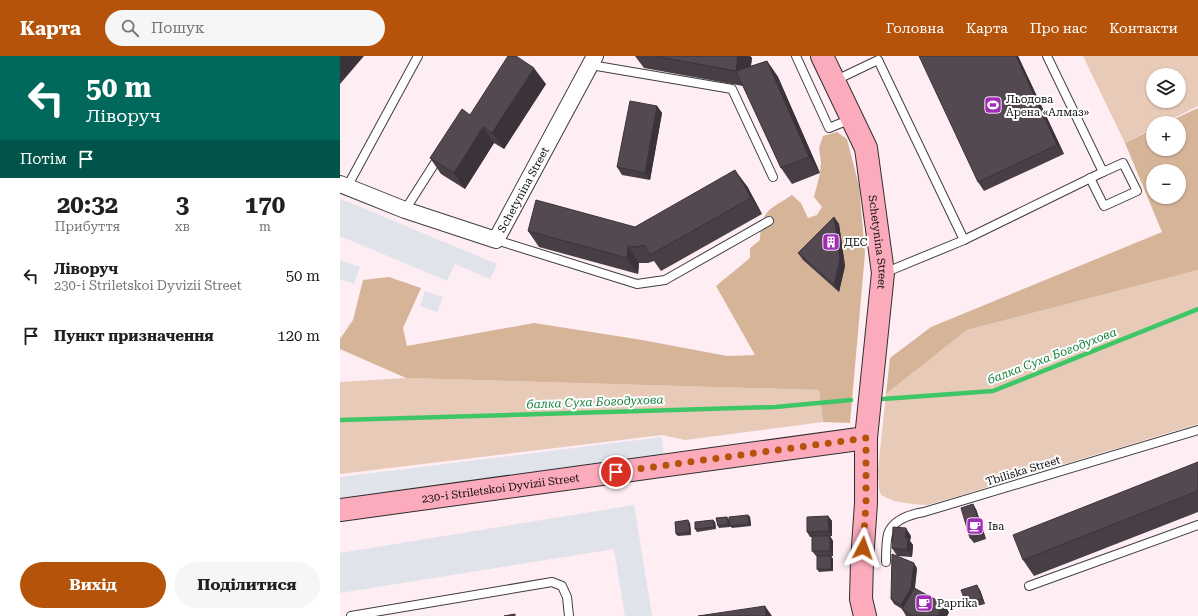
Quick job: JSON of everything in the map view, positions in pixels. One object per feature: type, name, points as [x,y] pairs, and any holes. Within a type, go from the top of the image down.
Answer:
[{"type":"street","name":"Schetynina Street","points":[[822,56],[866,148],[883,273],[866,438]]},
{"type":"street","name":"Schetynina Street","points":[[343,186],[406,210],[496,240],[593,60]]},
{"type":"street","name":"230-i Striletskoi Dyvizii Street","points":[[340,510],[866,438]]},
{"type":"street","points":[[865,616],[861,599],[866,503],[866,438]]},
{"type":"lane","points":[[343,186],[418,56]]},
{"type":"lane","points":[[796,56],[829,128],[852,118]]},
{"type":"lane","points":[[834,81],[886,56]]},
{"type":"lane","points":[[1046,56],[1103,172]]},
{"type":"lane","points":[[593,60],[732,89],[773,177]]},
{"type":"lane","points":[[878,60],[964,240]]},
{"type":"lane","points":[[406,210],[443,149]]},
{"type":"lane","points":[[883,273],[964,240],[1090,178],[1123,163],[1137,191],[1104,206],[1090,178]]},
{"type":"lane","points":[[496,240],[637,284],[665,280],[768,221]]},
{"type":"lane","name":"Tbiliska Street","points":[[886,562],[888,534],[890,530],[910,515],[1198,430]]},
{"type":"lane","points":[[1028,586],[1198,524]]},
{"type":"lane","points":[[351,616],[552,582],[562,586],[569,616]]},
{"type":"shaded area","points":[[1083,56],[1198,56],[1198,106],[1178,116],[1146,116],[1146,132],[1125,143]]},
{"type":"shaded area","points":[[1198,108],[1198,270],[967,330],[886,394],[890,358],[931,327],[1162,232],[1150,204],[1186,204],[1186,164],[1146,164],[1146,194],[1125,143],[1146,132],[1146,156],[1186,156],[1186,116],[1181,116]]},
{"type":"shaded area","points":[[837,132],[847,139],[859,186],[865,253],[850,423],[823,422],[819,390],[406,378],[340,349],[340,339],[353,320],[363,280],[389,277],[421,288],[403,328],[407,346],[534,323],[642,340],[727,356],[755,355],[716,286],[750,258],[750,248],[760,240],[762,222],[764,217],[772,208],[792,195],[801,203],[808,218],[817,215],[822,207],[814,197],[820,173],[821,162],[819,148],[823,136]]},
{"type":"shaded area","points":[[341,199],[497,264],[490,279],[455,264],[447,281],[340,236]]},
{"type":"shaded area","points":[[340,260],[360,267],[354,284],[340,279]]},
{"type":"shaded area","points":[[1198,270],[1198,424],[928,505],[894,501],[881,495],[879,489],[878,470],[886,394],[967,330]]},
{"type":"shaded area","points":[[425,291],[443,297],[437,312],[420,306]]},
{"type":"shaded area","points":[[406,378],[819,390],[823,422],[685,440],[662,435],[340,474],[340,382]]},
{"type":"shaded area","points":[[662,437],[664,459],[340,499],[340,477]]},
{"type":"shaded area","points":[[634,505],[652,616],[625,616],[614,549],[340,593],[340,553]]},
{"type":"building","points":[[508,56],[516,56],[534,68],[492,133],[483,127],[454,173],[430,158],[462,109],[470,115]]},
{"type":"building","points":[[654,56],[738,56],[736,71]]},
{"type":"building","name":"Льодова Арена «Алмаз»","points":[[919,56],[1016,56],[1057,145],[978,182]]},
{"type":"building","points":[[767,61],[809,157],[781,168],[736,71]]},
{"type":"building","points":[[630,101],[657,106],[645,173],[617,167]]},
{"type":"building","points":[[735,170],[751,198],[650,255],[644,245],[636,247],[628,246],[627,258],[528,231],[536,200],[635,227]]},
{"type":"building","name":"ДЕС","points":[[834,217],[840,259],[834,285],[798,253]]},
{"type":"building","points":[[1198,462],[1198,491],[1023,560],[1013,535]]},
{"type":"building","name":"Іва","points":[[973,504],[983,534],[970,538],[961,508]]},
{"type":"building","points":[[748,515],[749,524],[730,526],[729,517]]},
{"type":"building","points":[[828,516],[829,531],[807,532],[807,517]]},
{"type":"building","points":[[727,517],[728,524],[718,526],[716,518]]},
{"type":"building","points":[[688,520],[690,532],[676,534],[675,522]]},
{"type":"building","points":[[713,520],[714,527],[695,529],[695,522]]},
{"type":"building","points":[[893,527],[906,528],[905,538],[908,538],[907,550],[892,548]]},
{"type":"building","points":[[812,536],[830,536],[830,551],[812,551]]},
{"type":"building","points":[[892,554],[914,563],[911,588],[901,605],[891,599]]},
{"type":"building","points":[[817,556],[831,556],[831,569],[817,569]]},
{"type":"building","points":[[977,585],[982,599],[966,603],[961,590]]},
{"type":"building","points":[[914,588],[944,604],[938,616],[913,616],[902,609]]},
{"type":"building","points":[[765,606],[766,616],[698,616]]},
{"type":"building","points":[[515,614],[515,616],[504,616]]},
{"type":"waterway","name":"балка Суха Богодухова","points":[[883,399],[993,391],[1198,309]]},
{"type":"waterway","name":"балка Суха Богодухова","points":[[340,420],[775,407],[851,400]]},
{"type":"place","name":"Льодова Арена «Алмаз»","points":[[993,105]]},
{"type":"place","name":"ДЕС","points":[[831,242]]},
{"type":"place","name":"Іва","points":[[975,526]]},
{"type":"place","name":"Paprika","points":[[924,603]]},
{"type":"route","points":[[616,472],[866,438],[866,503],[863,548]]}]
